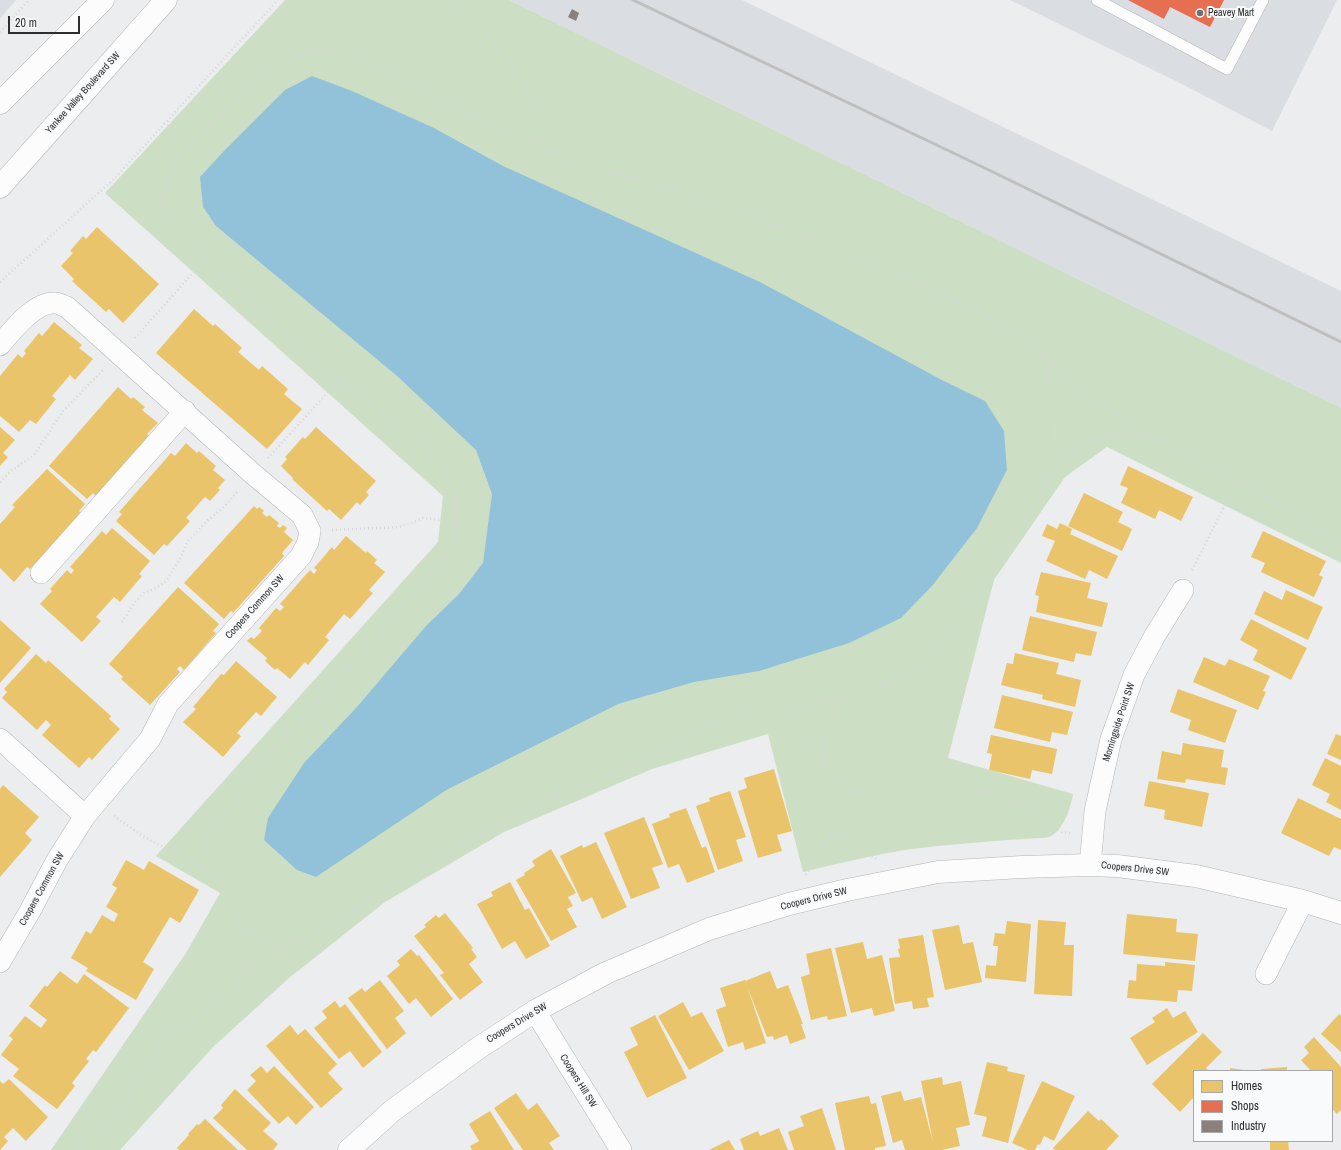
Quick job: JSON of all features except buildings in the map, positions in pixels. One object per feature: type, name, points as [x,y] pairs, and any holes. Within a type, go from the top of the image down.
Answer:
[{"type":"street","points":[[0,103],[103,0]]},
{"type":"street","name":"Yankee Valley Boulevard SW","points":[[0,187],[166,0]]},
{"type":"street","points":[[0,345],[24,318],[39,307],[54,303],[67,307],[185,411],[253,474],[302,515],[310,531]]},
{"type":"street","points":[[41,573],[185,411]]},
{"type":"street","name":"Coopers Common SW","points":[[0,962],[57,860],[90,809],[150,738],[168,704],[301,556],[308,542],[310,531]]},
{"type":"street","name":"Morningside Point SW","points":[[1090,865],[1095,811],[1112,739],[1134,675],[1183,590]]},
{"type":"street","points":[[0,739],[90,809]]},
{"type":"street","name":"Coopers Drive SW","points":[[349,1150],[398,1106],[476,1048],[536,1011],[606,973],[709,929],[789,904],[938,872],[1090,865],[1117,866],[1196,876],[1304,901],[1341,913]]},
{"type":"street","points":[[1266,974],[1304,901]]},
{"type":"street","name":"Coopers Hill SW","points":[[536,1011],[621,1150]]},
{"type":"lane","points":[[1096,0],[1227,69],[1263,0]]},
{"type":"path","points":[[0,32],[29,0]]},
{"type":"path","points":[[0,282],[113,180],[278,0]]},
{"type":"path","points":[[454,0],[479,23],[546,116],[537,146]]},
{"type":"path","points":[[172,164],[213,121],[263,76],[295,56],[325,49],[349,52],[380,66],[437,100],[571,161],[650,182],[737,210],[824,242],[971,307],[1019,336],[1096,398],[1148,435],[1200,460],[1341,544]]},
{"type":"path","points":[[168,120],[172,164],[164,191],[163,212],[176,233],[339,380],[420,441],[445,473],[456,495],[457,522],[451,547],[435,569],[349,667],[287,734],[224,814],[194,862]]},
{"type":"path","points":[[0,482],[11,471],[34,455],[63,411],[139,335],[205,259]]},
{"type":"path","points":[[1045,356],[1053,399],[1054,422],[1054,445],[1047,480]]},
{"type":"path","points":[[122,622],[135,602],[144,593],[158,587],[167,580],[180,559],[187,542],[208,520],[224,507],[339,380]]},
{"type":"path","points":[[74,1150],[86,1136],[106,1123],[116,1111],[151,1056],[165,1039],[203,1014],[251,970],[281,949],[319,931],[407,876],[529,808],[652,757],[702,730],[749,709],[786,708],[836,700],[889,683],[918,668],[934,654],[1026,517],[1047,480],[1066,458],[1094,439],[1119,432],[1148,435]]},
{"type":"path","points":[[1183,590],[1237,481]]},
{"type":"path","points":[[310,531],[399,527],[411,524],[423,518],[457,522]]},
{"type":"path","points":[[824,766],[824,744],[836,700]]},
{"type":"path","points":[[786,708],[834,782],[862,794],[934,787],[973,787],[1020,804],[1062,832],[1092,836]]},
{"type":"path","points":[[90,809],[194,862],[213,875],[221,882],[241,919],[255,935],[281,949]]},
{"type":"path","points":[[789,904],[831,830],[907,878]]},
{"type":"path","points":[[231,987],[243,968],[246,958],[241,919]]},
{"type":"shaded area","points":[[0,0],[16,0],[0,18]]},
{"type":"shaded area","points":[[509,0],[742,0],[1341,291],[1341,408]]},
{"type":"shaded area","points":[[1010,0],[1337,0],[1272,131],[1180,83]]},
{"type":"green space","points":[[285,0],[509,0],[1341,408],[1341,563],[1107,447],[1065,477],[994,580],[948,758],[1073,794],[1069,811],[1056,833],[1045,838],[972,843],[904,850],[866,857],[803,872],[768,734],[652,769],[504,832],[385,902],[289,978],[213,1047],[120,1150],[51,1150],[186,953],[220,893],[156,856],[438,542],[443,496],[105,193]]},
{"type":"water","points":[[312,76],[352,91],[434,128],[503,166],[760,282],[940,379],[985,401],[1004,431],[1007,470],[977,528],[932,586],[901,618],[849,643],[759,671],[694,682],[618,704],[448,789],[316,877],[297,870],[264,840],[268,818],[304,763],[356,708],[426,626],[459,594],[483,563],[492,494],[476,450],[396,375],[216,226],[203,207],[200,177],[285,90]]},
{"type":"railway","points":[[633,0],[991,171],[1341,342]]},
{"type":"place","name":"Peavey Mart","points":[[1200,13]]}]
